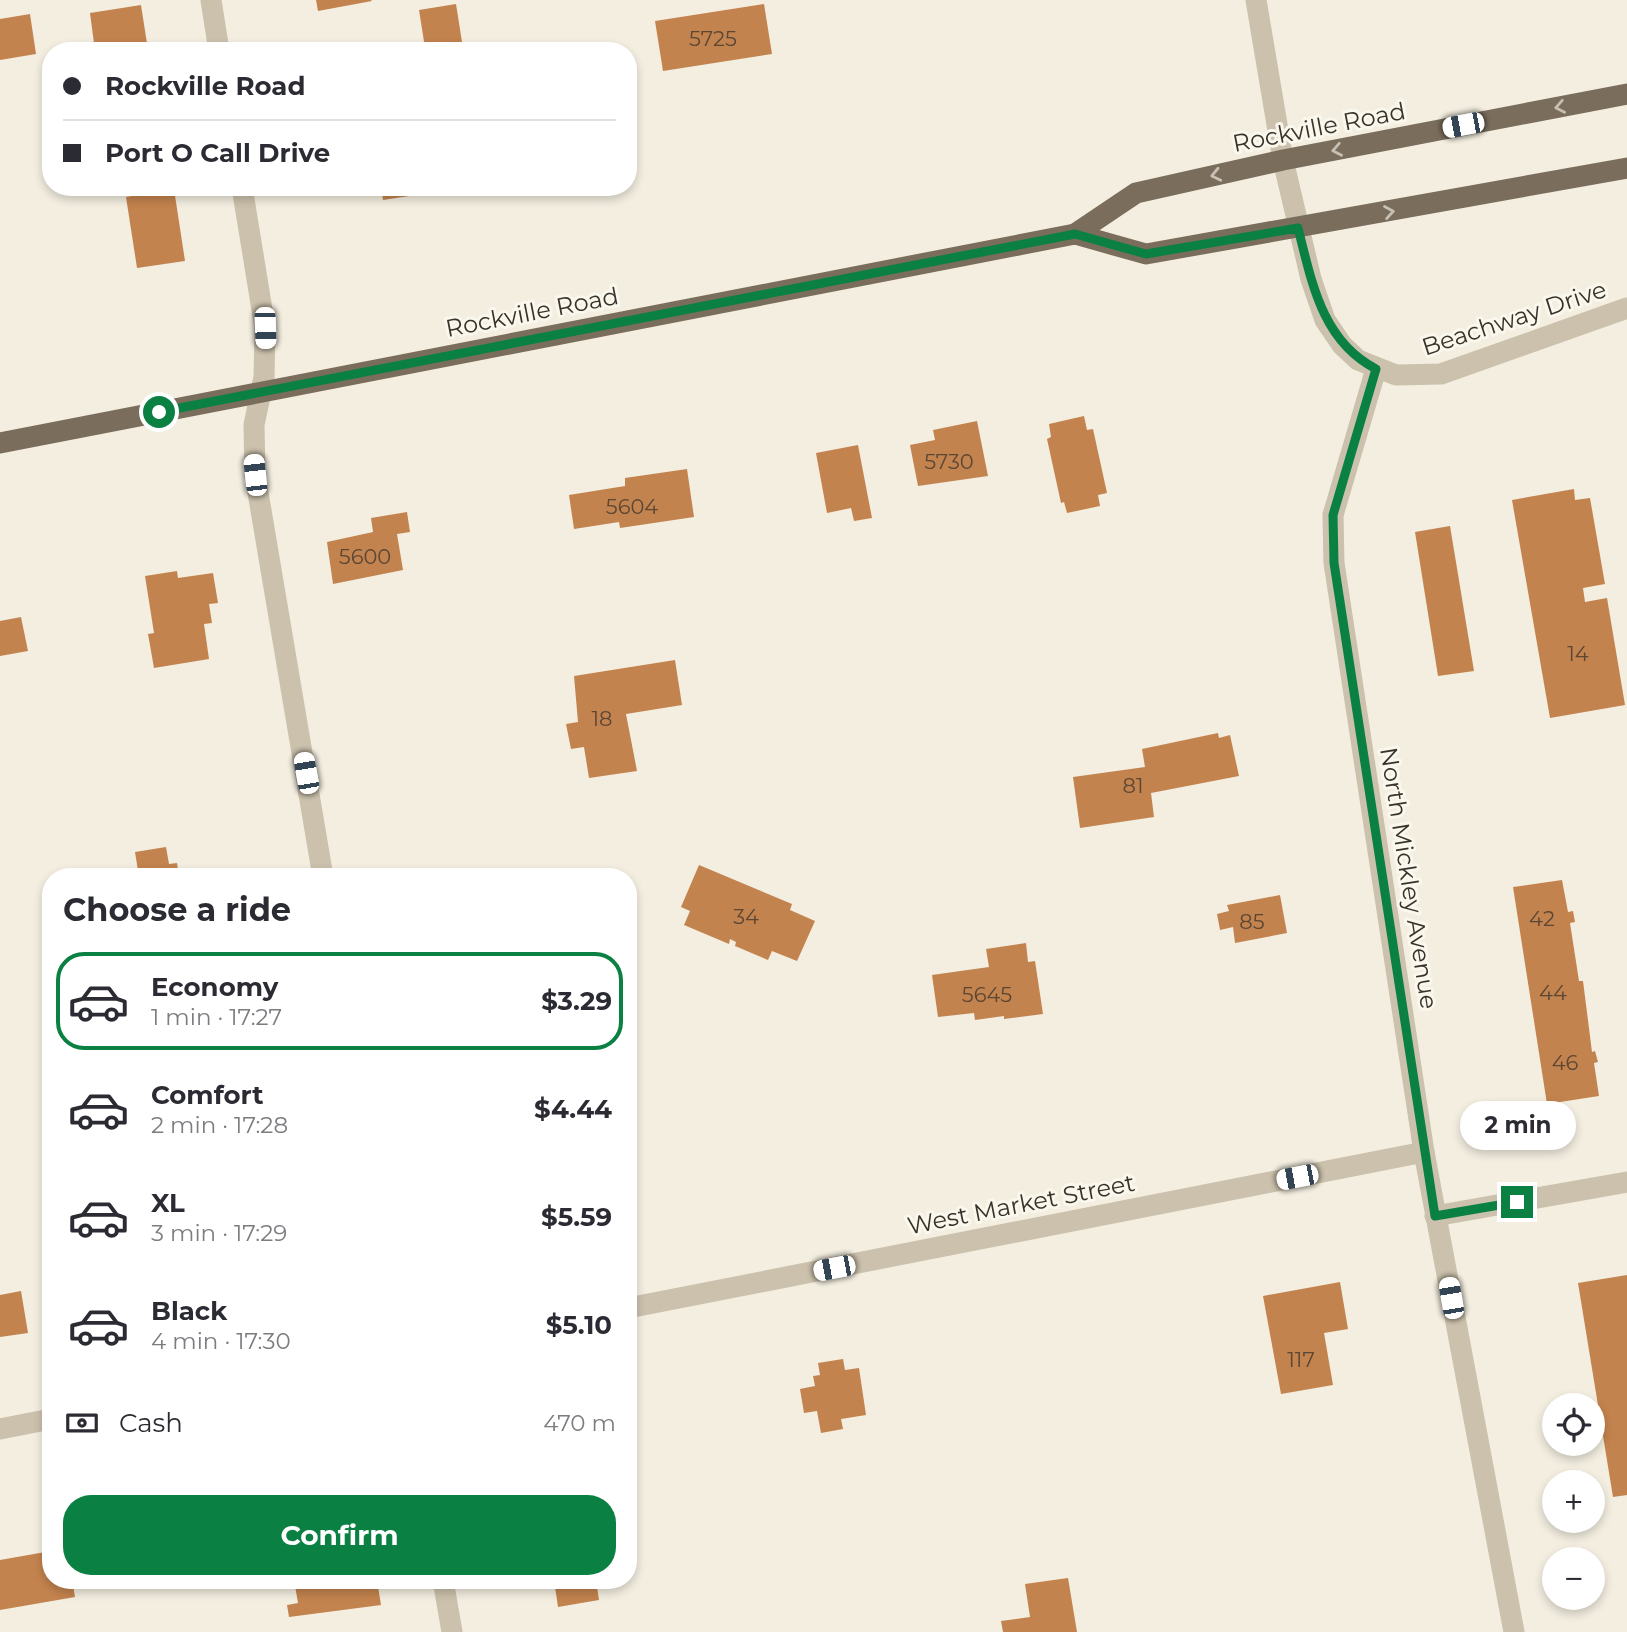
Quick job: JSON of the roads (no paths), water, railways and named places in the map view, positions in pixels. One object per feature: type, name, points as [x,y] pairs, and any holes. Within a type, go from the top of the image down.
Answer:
[{"type":"main road","name":"Rockville Road","points":[[0,443],[1075,234],[1136,193],[1283,160],[1627,94]]},
{"type":"main road","name":"Rockville Road","points":[[1075,234],[1146,254],[1627,168]]},
{"type":"street","points":[[211,0],[218,42]]},
{"type":"street","points":[[1256,0],[1283,160],[1298,228],[1325,320],[1342,345],[1358,360],[1376,369]]},
{"type":"street","points":[[243,196],[265,328],[266,357],[258,393],[253,446],[255,475],[321,868]]},
{"type":"street","name":"Beachway Drive","points":[[1376,369],[1419,377],[1441,374],[1627,308]]},
{"type":"street","name":"North Mickley Avenue","points":[[1376,369],[1353,440],[1331,527],[1334,563],[1424,1152],[1514,1632]]},
{"type":"street","name":"West Market Street","points":[[637,1306],[1424,1152]]},
{"type":"street","points":[[1435,1216],[1627,1182]]},
{"type":"street","points":[[0,1429],[42,1421]]},
{"type":"street","points":[[445,1589],[452,1632]]}]
